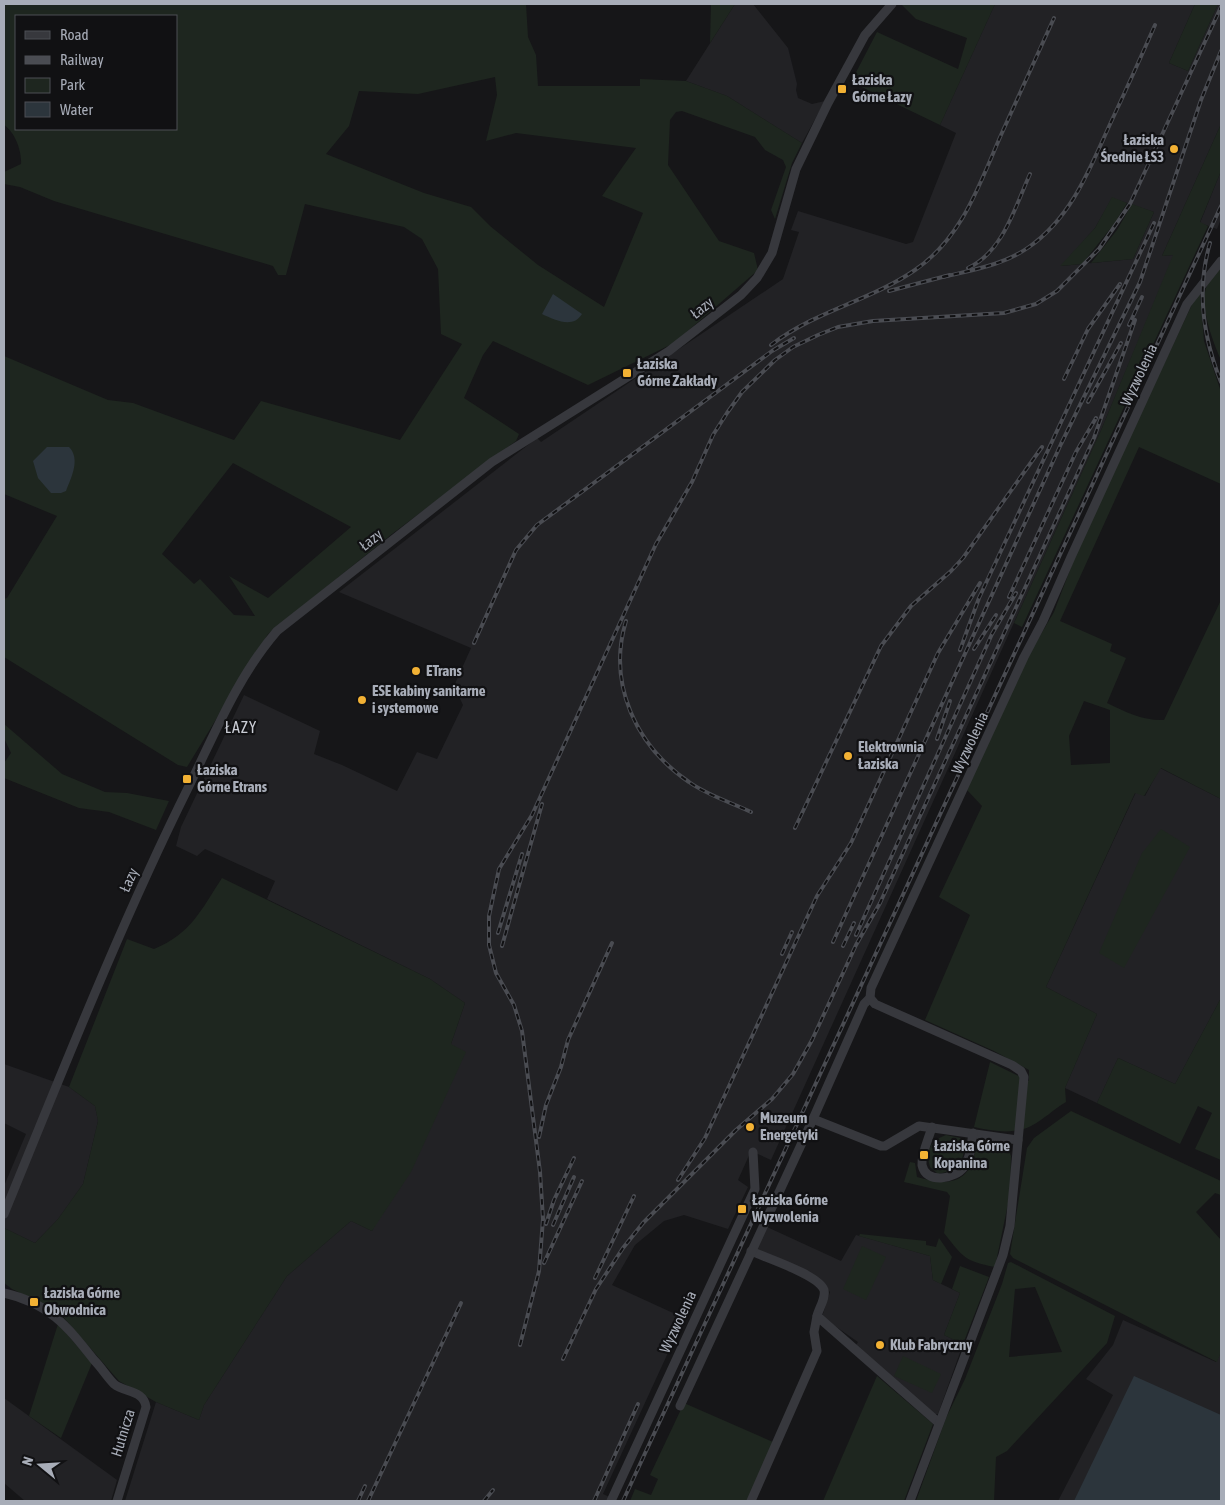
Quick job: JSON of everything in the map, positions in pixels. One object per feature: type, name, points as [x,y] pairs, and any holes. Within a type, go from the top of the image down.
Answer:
[{"type":"street","name":"Łazy","points":[[4,1214],[127,919],[166,832],[240,682],[259,652],[276,631],[492,462],[669,351],[741,295],[757,278],[772,254],[796,169],[833,94],[866,35],[892,4]]},
{"type":"street","name":"Wyzwolenia","points":[[751,1251],[864,1004],[870,998],[871,988],[1024,657],[1043,621],[1179,322],[1192,295],[1202,287],[1221,261]]},
{"type":"street","points":[[870,998],[875,1004],[1021,1071],[1024,1077],[1010,1226],[1003,1255],[910,1501]]},
{"type":"street","points":[[813,1119],[881,1146],[886,1146],[919,1126],[1018,1140]]},
{"type":"street","points":[[932,1127],[922,1163],[924,1171],[931,1176],[943,1179],[955,1175],[963,1168],[968,1158],[973,1133]]},
{"type":"street","name":"Wyzwolenia","points":[[612,1501],[755,1189],[753,1152]]},
{"type":"street","points":[[680,1406],[751,1251],[811,1277],[821,1285],[824,1296],[814,1332],[817,1351],[751,1501]]},
{"type":"street","name":"Hutnicza","points":[[5,1293],[55,1315],[115,1385],[140,1396],[145,1401],[146,1407],[117,1501]]},
{"type":"street","points":[[817,1316],[939,1423]]},
{"type":"shaded area","points":[[735,4],[753,4],[788,48],[797,84],[798,98],[812,104],[825,101],[802,143],[727,96],[686,81]]},
{"type":"shaded area","points":[[995,4],[1195,4],[1169,63],[1188,71],[1218,4],[1221,4],[1221,124],[1162,256],[1174,255],[1102,428],[771,1160],[751,1151],[738,1180],[748,1187],[728,1229],[684,1215],[664,1221],[635,1245],[612,1285],[684,1318],[603,1494],[618,1501],[125,1501],[156,1402],[199,1420],[204,1405],[287,1276],[351,1221],[372,1231],[451,1044],[465,1003],[430,979],[267,899],[275,881],[205,849],[197,856],[176,846],[181,827],[244,695],[320,731],[314,754],[397,791],[417,752],[437,759],[463,705],[454,686],[471,648],[339,592],[537,438],[541,442],[783,279],[799,232],[791,230],[798,211],[906,244],[913,242],[956,133],[940,125]],"holes":[[[1112,198],[1154,212],[1133,259],[1061,266],[1095,228]]]},
{"type":"shaded area","points":[[1221,171],[1221,219],[1217,229],[1200,223]]},
{"type":"shaded area","points":[[1160,768],[1221,799],[1221,998],[1175,1084],[1118,1058],[1097,1103],[1065,1088],[1097,1014],[1046,987],[1136,792],[1145,796]]},
{"type":"shaded area","points":[[4,1064],[69,1087],[95,1106],[98,1121],[83,1184],[58,1219],[35,1243],[4,1228],[4,1186],[26,1134],[4,1123]]},
{"type":"shaded area","points":[[767,1227],[841,1261],[856,1235],[930,1256],[933,1280],[960,1293],[944,1335],[963,1344],[938,1414],[932,1414],[856,1345],[858,1342],[822,1317],[830,1292],[816,1276],[755,1251]]},
{"type":"shaded area","points":[[1123,1320],[1216,1362],[1221,1352],[1221,1501],[1058,1501],[1113,1395],[1086,1379],[1113,1345]]},
{"type":"shaded area","points":[[4,1398],[117,1480],[111,1501],[25,1501],[4,1483]]},
{"type":"green space","points":[[4,4],[526,4],[528,37],[536,55],[538,86],[640,86],[640,79],[686,81],[727,96],[802,143],[792,163],[775,219],[771,210],[786,167],[783,160],[765,150],[755,137],[682,111],[676,112],[670,120],[668,165],[719,241],[754,253],[758,270],[674,343],[588,385],[493,341],[483,355],[464,398],[519,434],[516,441],[392,534],[268,634],[187,767],[178,765],[4,657],[4,599],[7,598],[57,516],[4,494],[4,356],[108,400],[133,403],[234,440],[261,401],[400,440],[462,344],[441,334],[438,269],[422,239],[404,227],[305,204],[286,275],[278,275],[273,266],[54,201],[20,187],[4,184],[4,172],[21,164],[19,148],[8,128],[4,125]],"holes":[[[495,77],[497,95],[486,141],[516,133],[636,148],[602,196],[643,213],[604,307],[538,265],[490,226],[471,207],[424,193],[326,154],[349,126],[359,91],[418,94]],[[233,463],[351,527],[268,598],[229,576],[255,616],[234,615],[200,579],[194,584],[162,554]]]},
{"type":"green space","points":[[711,4],[735,4],[710,43]]},
{"type":"green space","points":[[903,4],[995,4],[940,125],[851,82],[877,32],[958,69],[967,38],[916,19]]},
{"type":"green space","points":[[1195,4],[1218,4],[1188,71],[1169,63]]},
{"type":"green space","points":[[1221,124],[1221,171],[1200,222],[1208,226],[1022,627],[1014,623],[1102,428],[1173,255],[1162,256]]},
{"type":"green space","points":[[1112,197],[1127,203],[1114,224],[1082,264],[1060,266],[1095,228]]},
{"type":"green space","points":[[1132,204],[1154,212],[1133,259],[1091,263],[1117,230]]},
{"type":"green space","points":[[1221,265],[1221,360],[1208,325],[1205,296],[1209,282]]},
{"type":"green space","points":[[1200,293],[1204,341],[1221,392],[1221,484],[1139,447],[1060,621],[1112,644],[1110,651],[1126,658],[1107,703],[1128,713],[1156,720],[1164,720],[1221,600],[1221,799],[1161,768],[1144,796],[1135,793],[1046,987],[1097,1014],[1065,1088],[1066,1102],[1035,1124],[1017,1131],[988,1130],[974,1127],[990,1062],[1029,1081],[1029,1070],[994,1051],[925,1020],[970,915],[939,897],[982,806],[967,790],[1027,658],[1054,612],[1081,541],[1195,298]],"holes":[[[1084,701],[1110,710],[1110,763],[1071,765],[1069,736]]]},
{"type":"green space","points":[[4,724],[62,774],[105,792],[127,793],[169,801],[156,830],[109,812],[79,808],[4,778],[4,763],[11,753],[4,738]]},
{"type":"green space","points":[[1161,829],[1190,847],[1124,968],[1099,953],[1142,853]]},
{"type":"green space","points":[[222,878],[430,979],[465,1003],[451,1044],[466,1052],[411,1172],[372,1231],[351,1221],[287,1276],[204,1405],[199,1420],[156,1402],[119,1381],[58,1311],[12,1289],[4,1283],[4,1228],[35,1243],[58,1219],[83,1184],[98,1121],[95,1106],[69,1087],[127,939],[154,949],[167,943],[194,920]]},
{"type":"green space","points":[[1221,998],[1221,1160],[1195,1149],[1212,1113],[1198,1106],[1180,1144],[1097,1103],[1118,1058],[1175,1084]]},
{"type":"green space","points":[[1071,1111],[1221,1181],[1221,1195],[1215,1193],[1196,1212],[1221,1240],[1221,1352],[1217,1362],[1013,1258],[1010,1254],[1027,1148],[1034,1138]]},
{"type":"green space","points":[[946,1135],[965,1139],[967,1142],[961,1162],[955,1170],[938,1174],[930,1167],[929,1151],[936,1140]]},
{"type":"green space","points":[[985,1140],[1006,1145],[1011,1156],[1010,1194],[995,1267],[977,1263],[965,1257],[944,1233],[950,1196],[947,1192],[904,1182],[910,1162],[915,1163],[917,1177],[941,1182],[956,1180],[968,1170],[977,1147]]},
{"type":"green space","points":[[860,1234],[926,1241],[926,1245],[936,1247],[939,1238],[952,1257],[941,1284],[933,1280],[930,1256],[859,1236]]},
{"type":"green space","points":[[862,1246],[886,1257],[866,1300],[843,1289]]},
{"type":"green space","points":[[1011,1262],[1115,1316],[1107,1343],[1007,1451],[996,1457],[994,1501],[916,1501],[946,1418],[965,1379],[1002,1284],[1008,1263]],"holes":[[[1035,1287],[1062,1352],[1009,1357],[1015,1289]]]},
{"type":"green space","points":[[960,1266],[989,1277],[963,1344],[944,1335],[960,1293],[952,1289]]},
{"type":"green space","points":[[58,1324],[92,1363],[61,1438],[29,1416]]},
{"type":"green space","points":[[903,1356],[941,1374],[932,1393],[894,1376]]},
{"type":"green space","points":[[877,1376],[933,1424],[904,1501],[823,1501]]},
{"type":"green space","points":[[684,1403],[773,1442],[747,1501],[630,1501],[635,1489],[651,1495],[658,1479],[650,1475]]},
{"type":"water","points":[[553,294],[582,314],[578,319],[564,322],[542,314]]},
{"type":"water","points":[[47,447],[69,447],[73,452],[74,469],[66,491],[61,493],[51,493],[38,478],[33,461]]},
{"type":"water","points":[[1134,1376],[1221,1415],[1221,1501],[1074,1501]]},
{"type":"railway","points":[[520,1345],[539,1271],[543,1219],[540,1172],[522,1031],[514,1005],[496,973],[489,945],[489,916],[499,869],[532,815],[656,544],[692,482],[713,435],[742,392],[775,360],[793,347],[818,335],[838,327],[873,321],[1004,313],[1036,304],[1057,291],[1099,249],[1130,204],[1221,7]]},
{"type":"railway","points":[[771,345],[806,323],[898,281],[931,257],[945,242],[957,226],[977,191],[1054,18]]},
{"type":"railway","points":[[943,277],[988,266],[1009,258],[1029,247],[1057,221],[1087,174],[1155,25]]},
{"type":"railway","points":[[833,942],[1061,444],[1140,282],[1201,100],[1221,51]]},
{"type":"railway","points":[[968,268],[980,261],[999,240],[1013,214],[1030,174]]},
{"type":"railway","points":[[623,1501],[1221,206]]},
{"type":"railway","points":[[960,650],[979,598],[1154,223]]},
{"type":"railway","points":[[1210,243],[1203,279],[1204,314],[1210,348],[1221,382]]},
{"type":"railway","points":[[889,291],[950,275]]},
{"type":"railway","points":[[1064,379],[1088,329],[1120,284]]},
{"type":"railway","points":[[1129,325],[1142,297]]},
{"type":"railway","points":[[563,1359],[596,1289],[623,1248],[643,1223],[736,1130],[772,1099],[793,1074],[812,1040],[856,945],[880,903],[1094,438],[1135,320]]},
{"type":"railway","points":[[474,643],[516,550],[537,525],[772,351],[794,338]]},
{"type":"railway","points":[[1088,402],[1121,343]]},
{"type":"railway","points":[[1009,597],[1076,452],[1096,418]]},
{"type":"railway","points":[[795,828],[881,646],[911,606],[963,558],[1042,447]]},
{"type":"railway","points":[[678,1180],[705,1138],[817,896],[851,843],[938,653],[980,583]]},
{"type":"railway","points":[[856,935],[992,634],[1016,593]]},
{"type":"railway","points":[[974,649],[996,615]]},
{"type":"railway","points":[[626,621],[621,645],[620,668],[630,712],[641,732],[654,751],[689,782],[711,795],[751,812]]},
{"type":"railway","points":[[937,739],[950,701]]},
{"type":"railway","points":[[502,946],[542,804]]},
{"type":"railway","points":[[498,933],[522,854]]},
{"type":"railway","points":[[843,946],[854,923]]},
{"type":"railway","points":[[782,954],[792,932]]},
{"type":"railway","points":[[539,1137],[546,1105],[561,1067],[568,1040],[612,943]]},
{"type":"railway","points":[[546,1224],[554,1200],[574,1158]]},
{"type":"railway","points":[[553,1225],[574,1177]]},
{"type":"railway","points":[[544,1263],[582,1181]]},
{"type":"railway","points":[[595,1278],[634,1196]]},
{"type":"railway","points":[[368,1501],[461,1303]]},
{"type":"railway","points":[[594,1501],[638,1404]]},
{"type":"railway","points":[[358,1501],[365,1486]]},
{"type":"railway","points":[[484,1501],[493,1490]]},
{"type":"place","name":"Łaziska Górne Łazy","points":[[842,89]]},
{"type":"place","name":"Łaziska Średnie ŁS3","points":[[1174,149]]},
{"type":"place","name":"Łaziska Górne Zakłady","points":[[627,373]]},
{"type":"place","name":"ETrans","points":[[416,671]]},
{"type":"place","name":"ESE kabiny sanitarne i systemowe","points":[[362,700]]},
{"type":"place","name":"Elektrownia Łaziska","points":[[848,756]]},
{"type":"place","name":"Łaziska Górne Etrans","points":[[187,779]]},
{"type":"place","name":"Muzeum Energetyki","points":[[750,1127]]},
{"type":"place","name":"Łaziska Górne Kopanina","points":[[924,1155]]},
{"type":"place","name":"Łaziska Górne Wyzwolenia","points":[[742,1209]]},
{"type":"place","name":"Łaziska Górne Obwodnica","points":[[34,1302]]},
{"type":"place","name":"Klub Fabryczny","points":[[880,1345]]},
{"type":"district","name":"ŁAZY","points":[[241,727]]}]
